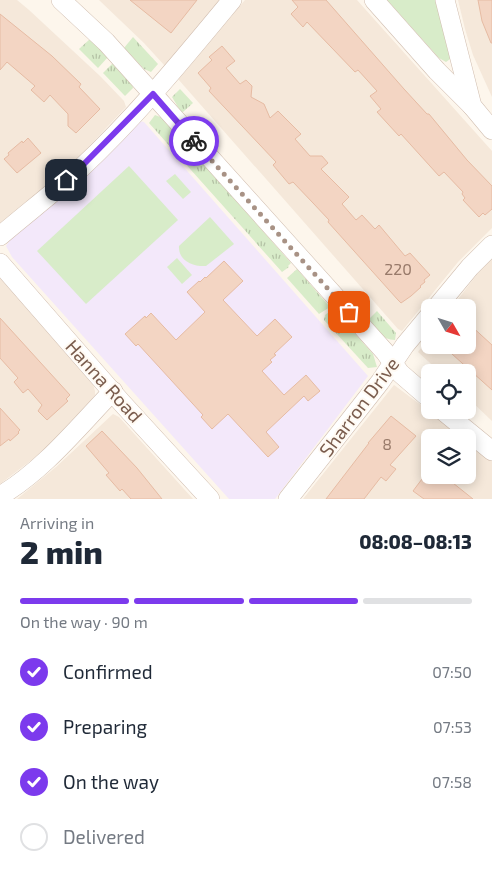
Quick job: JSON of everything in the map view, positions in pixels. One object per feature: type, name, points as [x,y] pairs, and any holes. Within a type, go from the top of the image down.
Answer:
[{"type":"street","points":[[61,0],[106,42],[385,352],[400,373],[421,391]]},
{"type":"street","points":[[0,236],[79,169],[153,94],[232,0]]},
{"type":"street","points":[[374,0],[492,130]]},
{"type":"street","points":[[446,0],[472,106]]},
{"type":"street","points":[[443,299],[470,267],[492,245]]},
{"type":"street","name":"Hanna Road","points":[[0,262],[210,499]]},
{"type":"street","name":"Sharron Drive","points":[[288,499],[421,326]]},
{"type":"street","points":[[0,496],[46,460],[113,391]]},
{"type":"street","points":[[453,419],[492,451]]},
{"type":"shaded area","points":[[0,0],[17,0],[29,10],[100,76],[124,101],[126,107],[74,162],[0,224]]},
{"type":"shaded area","points":[[99,0],[221,0],[165,66]]},
{"type":"shaded area","points":[[245,0],[357,0],[492,151],[492,228],[458,262],[428,299],[421,299],[421,308],[402,331],[398,329],[178,79]]},
{"type":"shaded area","points":[[458,0],[492,0],[492,97],[473,55]]},
{"type":"shaded area","points":[[139,121],[144,122],[368,376],[275,499],[229,499],[12,257],[6,246],[10,240],[84,175]]},
{"type":"shaded area","points":[[492,259],[492,421],[476,406],[476,364],[431,364],[418,352],[421,348],[421,354],[476,354],[476,299],[458,299],[479,272]]},
{"type":"shaded area","points":[[0,278],[92,381],[95,395],[42,452],[0,484]]},
{"type":"shaded area","points":[[394,385],[421,405],[421,419],[440,419],[453,429],[421,429],[421,484],[476,484],[476,446],[492,459],[492,499],[303,499]]},
{"type":"shaded area","points":[[113,414],[119,417],[193,499],[17,499],[56,467]]},
{"type":"green space","points":[[387,0],[436,0],[450,59],[446,62],[439,58]]},
{"type":"green space","points":[[133,37],[158,64],[151,72],[144,69],[124,48]]},
{"type":"green space","points":[[90,39],[108,57],[98,68],[79,49]]},
{"type":"green space","points":[[113,63],[132,84],[133,88],[125,96],[103,73]]},
{"type":"green space","points":[[180,89],[193,103],[183,112],[181,112],[172,97]]},
{"type":"green space","points":[[155,115],[163,118],[291,263],[289,267],[282,272],[149,123]]},
{"type":"green space","points":[[129,166],[178,220],[86,304],[37,251]]},
{"type":"green space","points":[[175,174],[191,192],[183,199],[166,181]]},
{"type":"green space","points":[[210,217],[234,244],[206,266],[192,264],[181,256],[179,246]]},
{"type":"green space","points":[[177,258],[192,275],[182,284],[167,267]]},
{"type":"green space","points":[[297,269],[330,307],[319,314],[287,278]]},
{"type":"green space","points":[[333,309],[373,354],[377,367],[368,368],[324,320],[325,315]]},
{"type":"green space","points":[[377,311],[396,333],[395,340],[390,340],[383,336],[367,321]]},
{"type":"building","points":[[130,0],[197,0],[171,33]]},
{"type":"building","points":[[292,0],[326,0],[492,186],[492,209],[479,217],[463,200],[465,198],[462,194],[463,192],[444,172],[439,176],[401,134],[399,136],[377,112],[381,109],[370,96],[377,91],[358,70],[355,72],[307,22],[303,27],[291,14],[298,7]]},
{"type":"building","points":[[478,0],[492,0],[492,43],[482,21]]},
{"type":"building","points":[[0,14],[52,56],[81,84],[79,87],[100,109],[76,133],[68,126],[68,114],[50,95],[44,102],[31,90],[35,86],[7,62],[0,70]]},
{"type":"building","points":[[222,46],[235,61],[226,68],[240,84],[246,80],[252,86],[251,97],[264,104],[270,118],[278,111],[301,134],[295,139],[310,156],[322,156],[328,163],[321,169],[349,197],[342,204],[356,220],[362,215],[375,229],[379,225],[405,256],[410,253],[430,275],[411,296],[401,303],[398,300],[328,222],[329,220],[293,182],[289,184],[273,165],[276,162],[209,91],[211,88],[198,73],[212,60],[209,57]]},
{"type":"building","points":[[28,138],[41,153],[17,173],[4,159],[9,155],[8,153]]},
{"type":"building","points":[[224,261],[243,281],[223,300],[257,336],[275,319],[292,337],[274,354],[276,355],[270,360],[272,362],[262,371],[284,395],[306,375],[320,391],[308,401],[304,396],[266,432],[279,447],[268,457],[228,414],[212,429],[201,417],[203,415],[138,344],[136,346],[125,334],[151,313],[176,340],[205,312],[187,292]]},
{"type":"building","points":[[0,318],[70,395],[66,399],[68,401],[47,420],[38,411],[42,405],[28,389],[23,393],[14,382],[18,378],[0,358]]},
{"type":"building","points":[[476,330],[492,345],[492,390],[476,376],[476,364],[463,364],[452,354],[476,354]]},
{"type":"building","points":[[0,408],[20,430],[10,441],[9,439],[0,446]]},
{"type":"building","points":[[391,416],[416,436],[390,465],[396,469],[386,481],[381,477],[364,499],[326,499],[368,443]]},
{"type":"building","points":[[102,431],[137,468],[162,499],[131,499],[122,489],[120,491],[106,475],[109,473],[86,446]]},
{"type":"building","points":[[421,480],[421,484],[454,484],[473,499],[424,499],[413,491]]},
{"type":"way so far","points":[[194,141],[349,312]]},
{"type":"route","points":[[66,180],[153,94],[194,141]]}]
